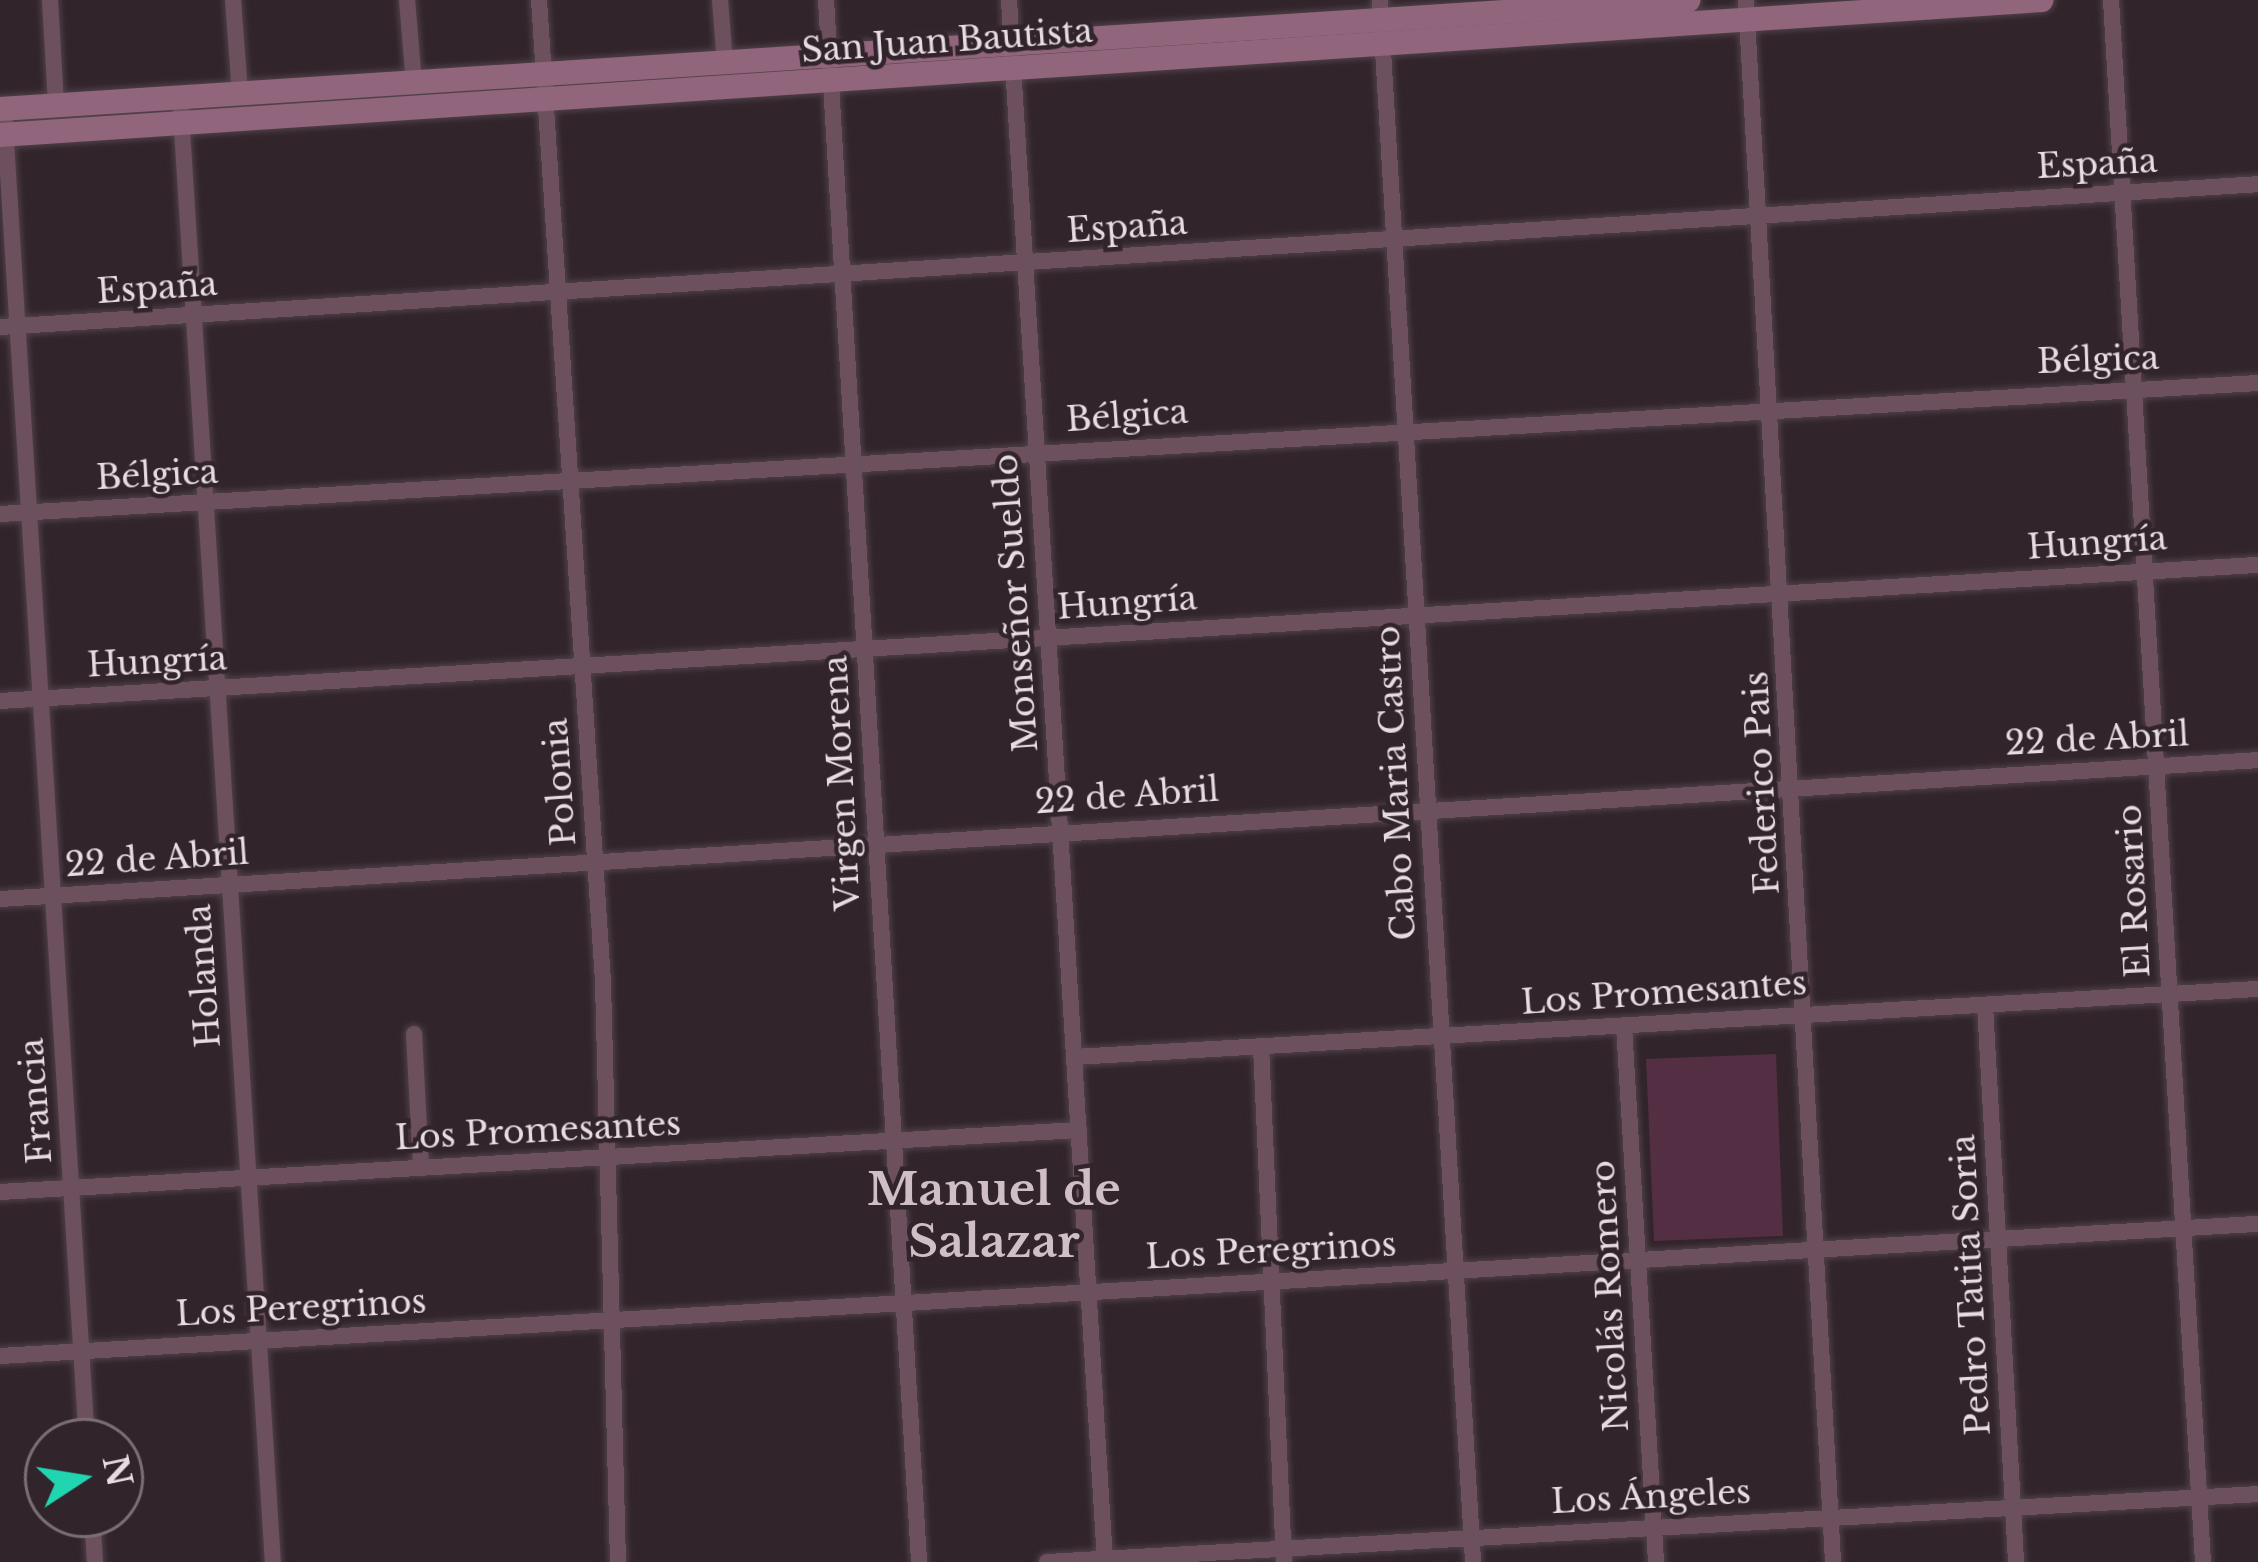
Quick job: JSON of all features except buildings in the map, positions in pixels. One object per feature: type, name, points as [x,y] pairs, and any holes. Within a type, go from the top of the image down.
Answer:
[{"type":"street","points":[[50,0],[56,105]]},
{"type":"street","points":[[233,0],[240,94]]},
{"type":"street","points":[[407,0],[414,83]]},
{"type":"street","name":"Polonia","points":[[539,0],[595,860],[618,1562]]},
{"type":"street","points":[[720,0],[725,63]]},
{"type":"street","name":"Virgen Morena","points":[[826,0],[919,1562]]},
{"type":"street","name":"Monseñor Sueldo","points":[[1010,0],[1105,1560]]},
{"type":"street","name":"San Juan Bautista","points":[[2,122],[1013,58],[1382,21],[1688,0]]},
{"type":"street","name":"San Juan Bautista","points":[[1382,21],[2042,0]]},
{"type":"street","name":"El Rosario","points":[[2111,0],[2203,1562]]},
{"type":"street","name":"Federico Pais","points":[[1747,9],[1833,1562]]},
{"type":"street","name":"Cabo Maria Castro","points":[[1382,21],[1473,1562]]},
{"type":"street","name":"San Juan Bautista","points":[[2,122],[56,105],[181,111],[240,94],[414,83],[545,87],[725,63],[829,69]]},
{"type":"street","name":"Holanda","points":[[181,111],[273,1562]]},
{"type":"street","name":"Francia","points":[[2,122],[8,327],[28,512],[86,1418]]},
{"type":"street","name":"España","points":[[8,327],[1026,264],[1759,212],[2258,184]]},
{"type":"street","name":"Bélgica","points":[[0,514],[1406,428],[2258,383]]},
{"type":"street","name":"Hungría","points":[[0,701],[1417,613],[1781,595],[2145,568],[2258,565]]},
{"type":"street","name":"22 de Abril","points":[[0,899],[1426,807],[2258,760]]},
{"type":"street","name":"Los Promesantes","points":[[1074,1057],[2258,988]]},
{"type":"street","name":"Pedro Tatita Soria","points":[[1985,1005],[2016,1562]]},
{"type":"street","name":"Nicolás Romero","points":[[1624,1027],[1656,1562]]},
{"type":"street","points":[[414,1034],[421,1168]]},
{"type":"street","points":[[1261,1046],[1283,1554]]},
{"type":"street","name":"Los Promesantes","points":[[0,1192],[1079,1130]]},
{"type":"street","name":"Los Peregrinos","points":[[0,1356],[2258,1224]]},
{"type":"street","name":"Los Ángeles","points":[[1047,1562],[1283,1554],[1472,1536],[2258,1494]]},
{"type":"shaded area","points":[[1776,1054],[1783,1236],[1654,1241],[1646,1059]]},
{"type":"district","name":"Manuel de Salazar","points":[[994,1216]]}]
